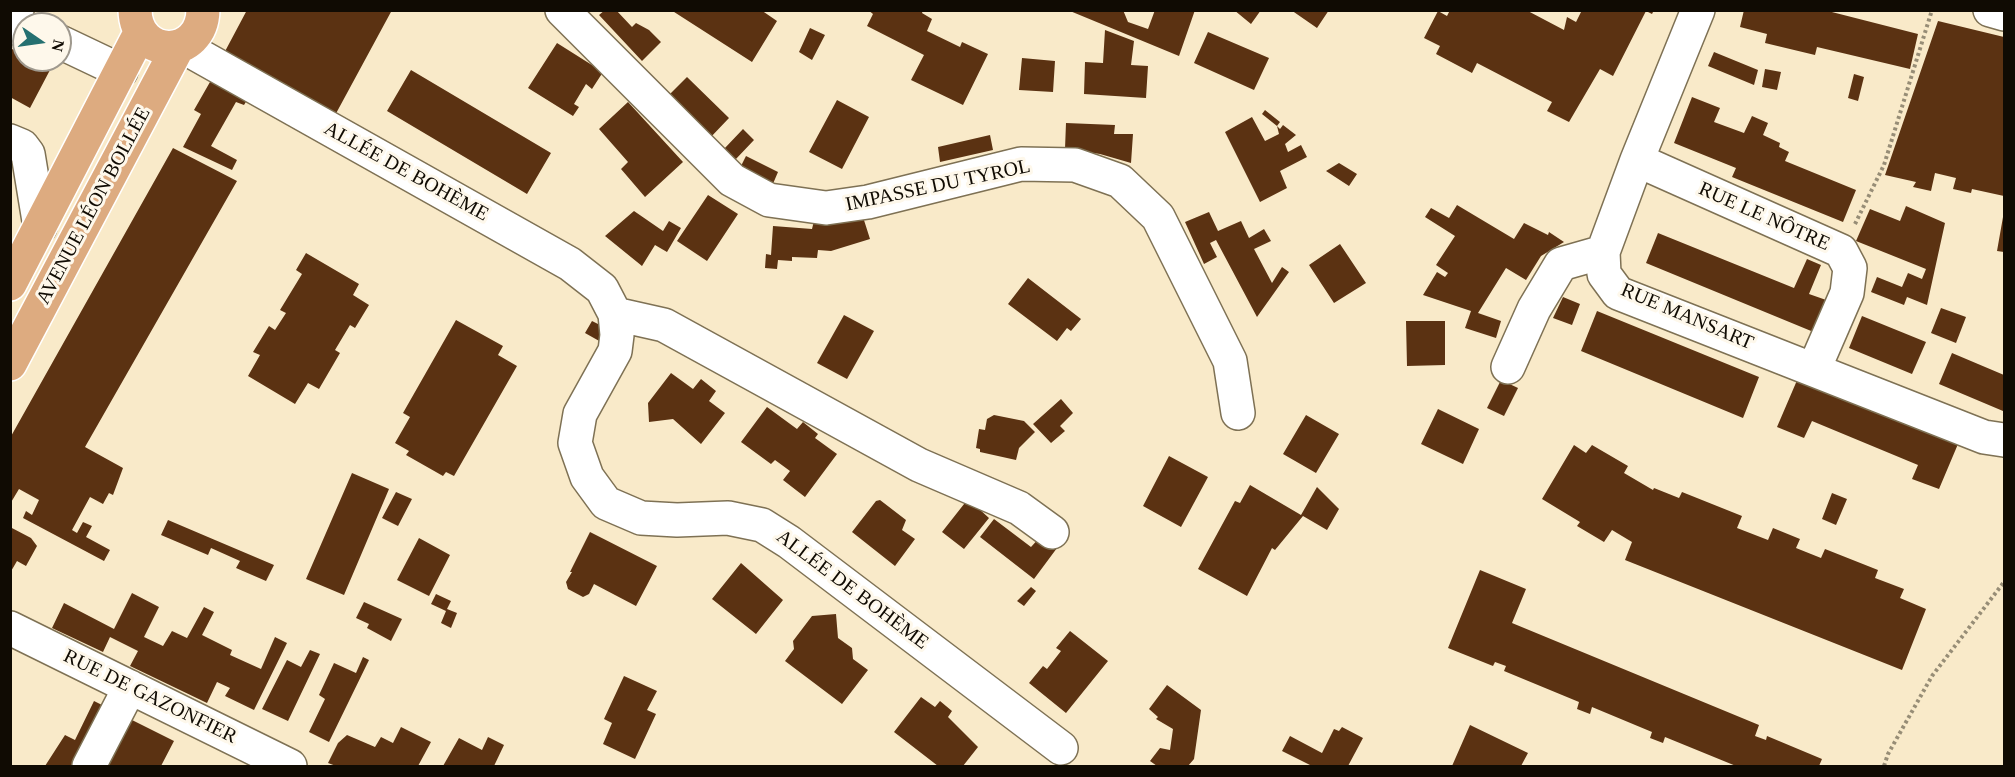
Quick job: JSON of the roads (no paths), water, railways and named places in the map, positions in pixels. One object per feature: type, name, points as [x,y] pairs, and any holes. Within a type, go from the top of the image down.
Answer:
[{"type":"main road","name":"AVENUE LÉON BOLLÉE","points":[[10,364],[180,46],[196,35],[203,20],[203,10]]},
{"type":"main road","name":"AVENUE LÉON BOLLÉE","points":[[133,18],[146,39],[161,47],[180,46]]},
{"type":"main road","name":"AVENUE LÉON BOLLÉE","points":[[10,284],[121,71],[133,18]]},
{"type":"street","name":"IMPASSE DU TYROL","points":[[562,10],[732,180],[770,200],[826,208],[847,205],[1021,164],[1075,165],[1120,181],[1158,216],[1230,361],[1238,413]]},
{"type":"street","name":"RUE MANSART","points":[[1698,10],[1637,160],[1604,252],[1604,274],[1618,292],[1984,437],[2004,440]]},
{"type":"street","points":[[1990,10],[2004,14]]},
{"type":"street","name":"ALLÉE DE BOHÈME","points":[[180,46],[570,264],[602,289],[615,314],[617,335],[615,351],[580,414],[575,443],[587,477],[606,503],[641,518],[677,520],[728,518],[762,525],[789,542],[1061,748]]},
{"type":"street","points":[[72,48],[121,71]]},
{"type":"street","points":[[10,141],[22,146],[28,153],[40,227]]},
{"type":"street","name":"RUE LE NÔTRE","points":[[1637,160],[1841,251],[1850,268],[1847,293],[1814,369]]},
{"type":"street","points":[[1508,367],[1534,309],[1561,264],[1604,252]]},
{"type":"street","points":[[615,314],[664,325],[919,465],[1019,508],[1052,532]]},
{"type":"street","name":"RUE DE GAZONFIER","points":[[10,628],[290,766]]},
{"type":"street","points":[[89,766],[130,687]]}]
